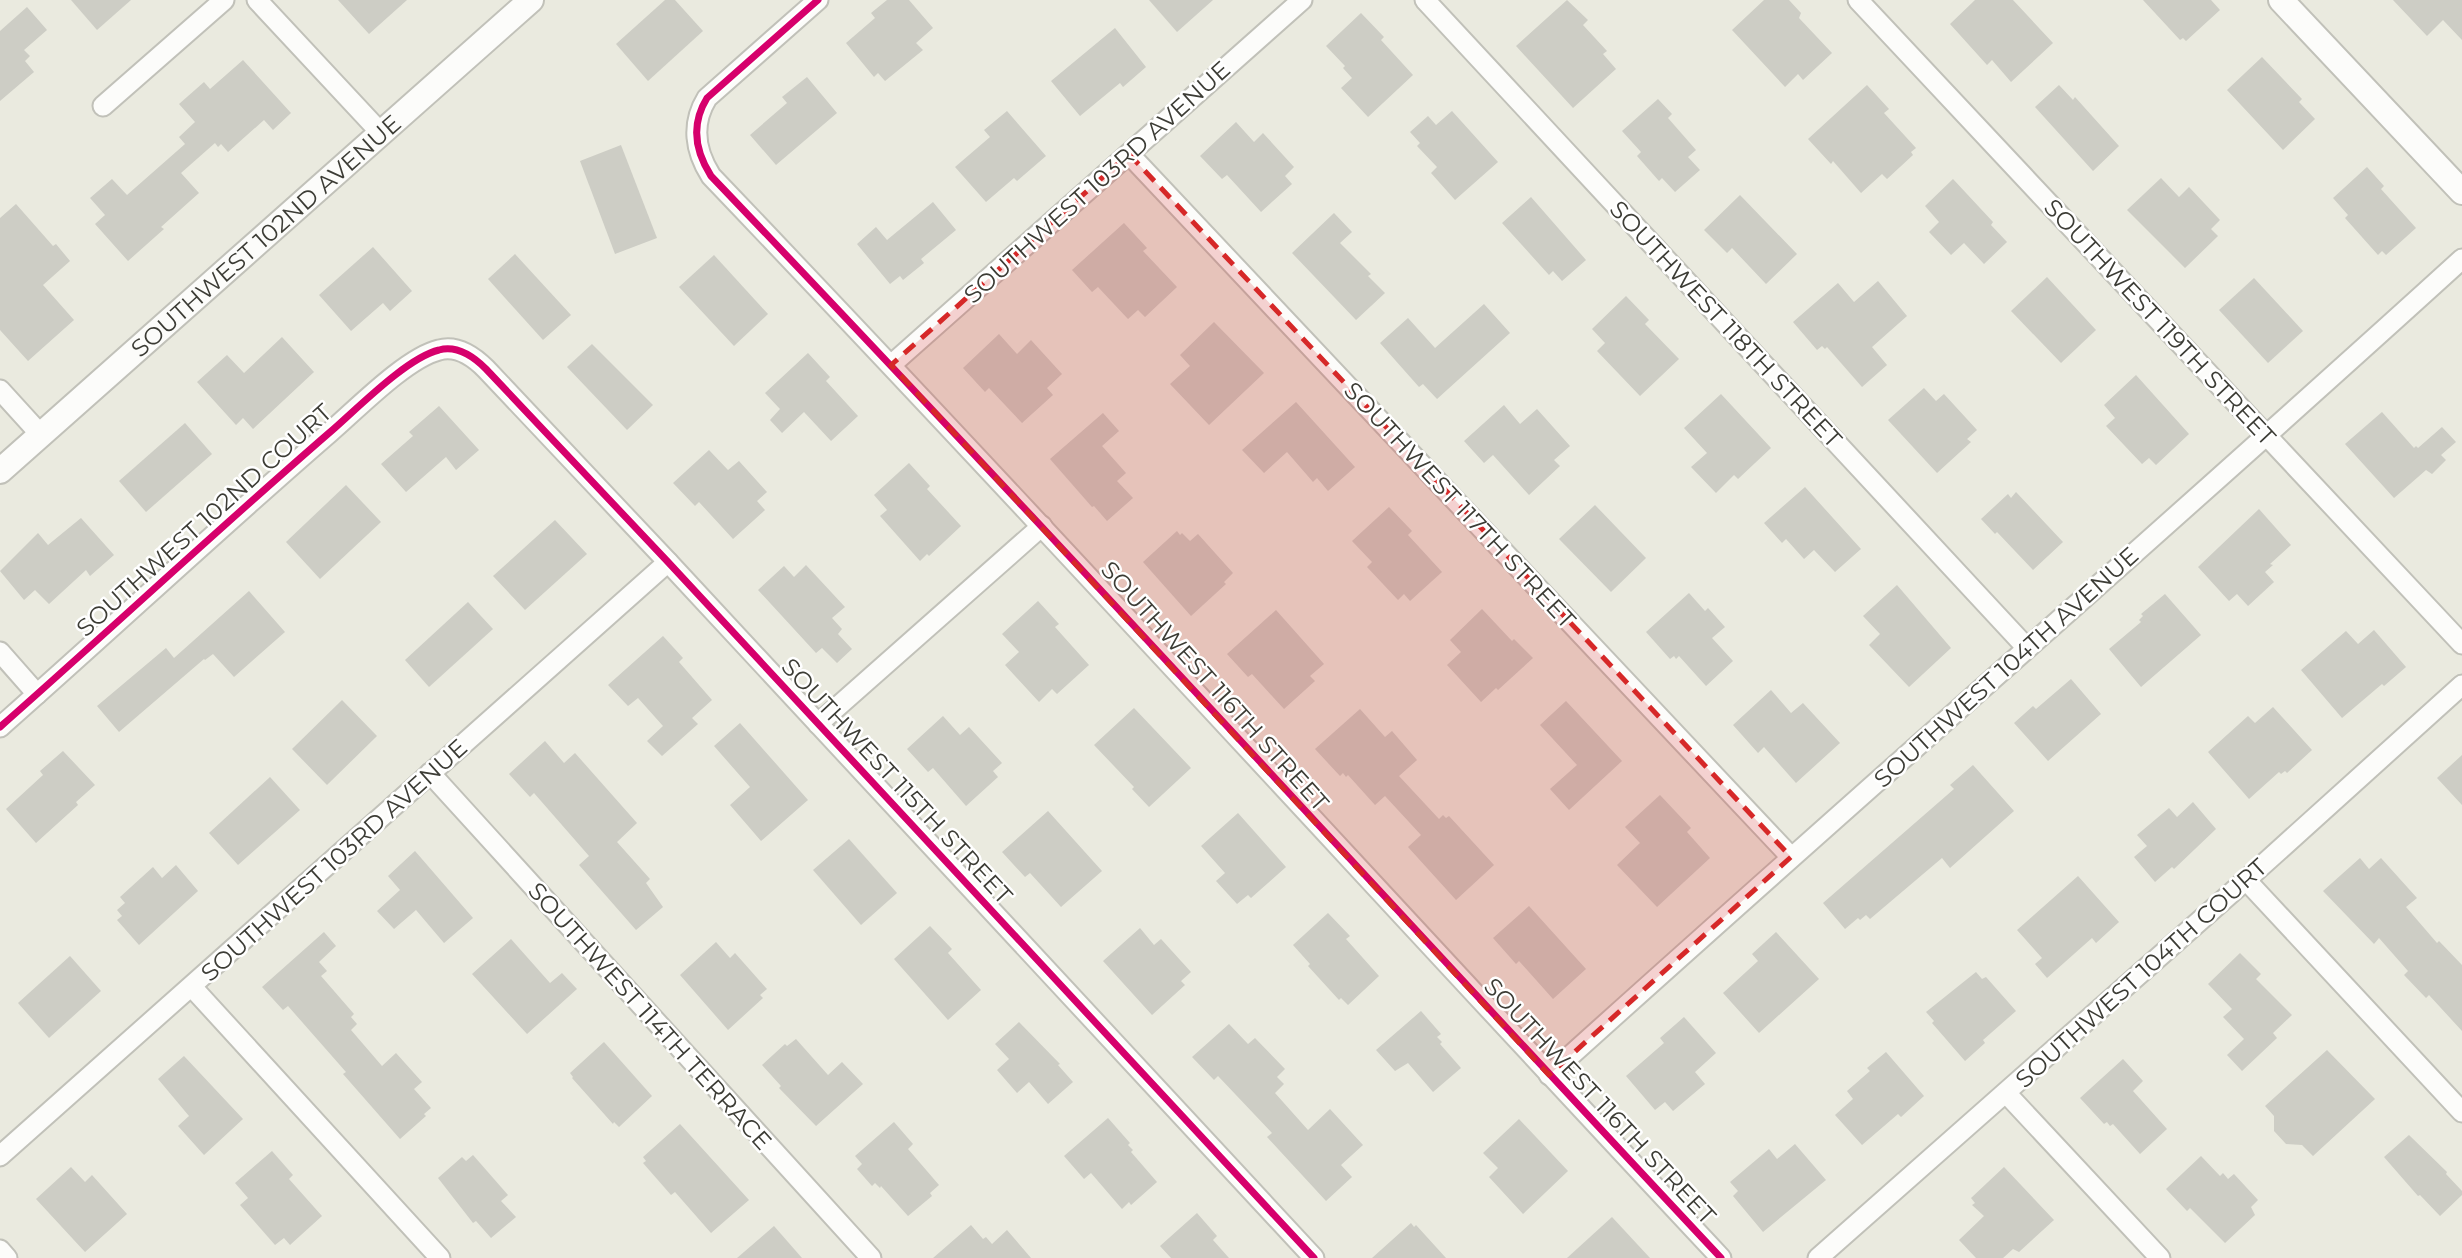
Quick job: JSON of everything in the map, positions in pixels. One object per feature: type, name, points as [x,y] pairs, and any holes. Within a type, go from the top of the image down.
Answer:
[{"type":"street","points":[[103,106],[224,0]]},
{"type":"street","points":[[257,0],[381,133]]},
{"type":"street","name":"SOUTHWEST 102ND AVENUE","points":[[0,471],[531,0]]},
{"type":"street","name":"SOUTHWEST 116TH STREET","points":[[818,0],[707,98],[699,114],[696,132],[699,153],[711,176],[1042,526],[1721,1258]]},
{"type":"street","name":"SOUTHWEST 103RD AVENUE","points":[[891,365],[1302,0]]},
{"type":"street","name":"SOUTHWEST 118TH STREET","points":[[1425,0],[2027,648]]},
{"type":"street","name":"SOUTHWEST 119TH STREET","points":[[1857,0],[2462,644]]},
{"type":"street","points":[[2281,0],[2462,192]]},
{"type":"street","name":"SOUTHWEST 117TH STREET","points":[[1129,154],[1791,857]]},
{"type":"street","name":"SOUTHWEST 104TH AVENUE","points":[[1549,1075],[2462,259]]},
{"type":"street","name":"SOUTHWEST 115TH STREET","points":[[440,349],[460,352],[477,361],[668,562],[1314,1258]]},
{"type":"street","name":"SOUTHWEST 102ND COURT","points":[[0,727],[389,382],[417,361],[440,349]]},
{"type":"street","points":[[0,390],[41,435]]},
{"type":"street","points":[[818,724],[1042,526]]},
{"type":"street","name":"SOUTHWEST 103RD AVENUE","points":[[0,1156],[668,562]]},
{"type":"street","points":[[0,652],[37,694]]},
{"type":"street","name":"SOUTHWEST 104TH COURT","points":[[1818,1258],[2246,880],[2462,685]]},
{"type":"street","name":"SOUTHWEST 114TH TERRACE","points":[[430,774],[871,1258]]},
{"type":"street","points":[[2246,880],[2462,1112]]},
{"type":"street","points":[[192,987],[440,1258]]},
{"type":"street","points":[[2006,1093],[2160,1258]]},
{"type":"street","points":[[0,1250],[7,1258]]},
{"type":"highlighted area","points":[[1129,154],[1791,857],[1549,1075],[891,365]]},
{"type":"building","points":[[71,0],[131,0],[97,30]]},
{"type":"building","points":[[338,0],[407,0],[369,34]]},
{"type":"building","points":[[665,0],[675,0],[703,31],[648,81],[616,44]]},
{"type":"building","points":[[887,0],[909,0],[933,28],[916,43],[923,50],[885,81],[878,73],[874,77],[846,43],[875,18],[871,13]]},
{"type":"building","points":[[1149,0],[1213,0],[1177,32]]},
{"type":"building","points":[[1567,0],[1588,20],[1583,25],[1607,51],[1603,54],[1616,69],[1573,108],[1516,46]]},
{"type":"building","points":[[1764,0],[1789,0],[1801,13],[1799,18],[1832,53],[1803,80],[1798,74],[1785,87],[1732,30]]},
{"type":"building","points":[[1975,0],[2013,0],[2053,43],[2011,82],[1992,60],[1987,65],[1950,24]]},
{"type":"building","points":[[2143,0],[2211,0],[2220,10],[2186,41],[2183,38],[2180,40]]},
{"type":"building","points":[[2393,0],[2462,0],[2462,40],[2443,20],[2427,36]]},
{"type":"building","points":[[27,7],[47,30],[24,50],[30,56],[25,61],[34,72],[0,101],[0,31]]},
{"type":"building","points":[[1361,13],[1384,37],[1381,40],[1413,75],[1368,117],[1341,88],[1352,78],[1343,68],[1345,66],[1326,46]]},
{"type":"building","points":[[1115,28],[1146,67],[1123,87],[1120,83],[1080,116],[1051,81]]},
{"type":"building","points":[[2262,57],[2302,99],[2299,102],[2315,119],[2283,150],[2227,90]]},
{"type":"building","points":[[243,60],[291,113],[273,130],[264,120],[228,152],[221,144],[218,147],[215,143],[181,173],[199,193],[128,261],[95,224],[105,215],[90,198],[112,179],[127,195],[185,144],[179,137],[195,122],[179,104],[204,82],[210,89]]},
{"type":"building","points":[[807,77],[837,113],[776,165],[750,135],[787,103],[782,97]]},
{"type":"building","points":[[1867,85],[1889,109],[1884,113],[1916,148],[1911,152],[1913,155],[1887,179],[1882,174],[1861,193],[1833,161],[1831,164],[1808,139]]},
{"type":"building","points":[[2059,85],[2073,100],[2075,97],[2119,146],[2093,171],[2035,107]]},
{"type":"building","points":[[1658,99],[1672,114],[1668,118],[1696,150],[1688,157],[1700,170],[1675,192],[1662,178],[1659,181],[1637,156],[1641,152],[1622,131]]},
{"type":"building","points":[[1007,111],[1046,156],[1017,181],[1014,178],[986,202],[955,167],[990,137],[984,130]]},
{"type":"building","points":[[1452,111],[1498,162],[1455,200],[1431,173],[1437,167],[1417,146],[1420,143],[1410,132],[1428,116],[1436,125]]},
{"type":"building","points":[[1236,122],[1254,142],[1263,133],[1294,167],[1285,176],[1292,184],[1261,212],[1227,175],[1222,179],[1200,156]]},
{"type":"building","points":[[621,145],[657,238],[615,254],[580,161]]},
{"type":"building","points":[[2367,167],[2384,186],[2381,189],[2416,228],[2386,255],[2382,251],[2378,255],[2345,218],[2348,215],[2333,198]]},
{"type":"building","points":[[2161,178],[2179,197],[2189,187],[2220,220],[2211,229],[2218,236],[2185,268],[2127,210]]},
{"type":"building","points":[[1953,179],[1993,222],[1991,225],[2007,242],[1984,264],[1964,243],[1951,255],[1929,232],[1939,222],[1925,206]]},
{"type":"building","points":[[1740,195],[1797,254],[1766,284],[1732,248],[1727,253],[1704,230]]},
{"type":"building","points":[[1531,197],[1586,260],[1562,281],[1553,271],[1549,275],[1502,223]]},
{"type":"building","points":[[933,202],[956,230],[921,259],[924,263],[903,280],[900,276],[890,284],[857,244],[876,227],[887,240]]},
{"type":"building","points":[[16,204],[70,261],[43,285],[74,320],[28,361],[0,330],[0,218]]},
{"type":"building","points":[[1334,213],[1352,232],[1340,243],[1371,274],[1368,276],[1385,293],[1356,320],[1292,253]]},
{"type":"building","points":[[1124,223],[1147,248],[1143,251],[1177,287],[1145,317],[1138,310],[1128,319],[1098,287],[1092,292],[1072,270]]},
{"type":"building","points":[[373,247],[412,291],[390,311],[383,303],[351,331],[319,295]]},
{"type":"building","points":[[515,254],[571,315],[543,340],[488,279]]},
{"type":"building","points":[[714,255],[768,314],[734,346],[679,287]]},
{"type":"building","points":[[2047,277],[2096,330],[2061,363],[2011,311]]},
{"type":"building","points":[[2254,278],[2303,331],[2268,363],[2219,310]]},
{"type":"building","points":[[1878,281],[1907,316],[1872,347],[1887,365],[1862,387],[1827,347],[1825,349],[1822,346],[1817,350],[1793,322],[1838,283],[1854,302]]},
{"type":"building","points":[[1626,296],[1649,320],[1645,324],[1679,359],[1640,396],[1597,351],[1605,343],[1592,329]]},
{"type":"building","points":[[1484,304],[1510,333],[1437,399],[1423,384],[1419,387],[1380,343],[1408,318],[1435,348]]},
{"type":"building","points":[[1214,322],[1264,373],[1209,425],[1170,384],[1190,366],[1180,355]]},
{"type":"building","points":[[999,334],[1017,354],[1031,340],[1062,374],[1047,388],[1053,395],[1022,423],[989,388],[985,392],[963,368]]},
{"type":"building","points":[[282,337],[314,372],[253,429],[243,418],[236,425],[197,382],[227,355],[244,373]]},
{"type":"building","points":[[592,344],[653,405],[627,430],[567,367]]},
{"type":"building","points":[[808,353],[830,377],[826,381],[858,416],[831,441],[804,412],[782,433],[770,420],[780,409],[765,393]]},
{"type":"building","points":[[2136,375],[2189,434],[2156,465],[2149,458],[2142,464],[2106,426],[2115,418],[2104,405]]},
{"type":"building","points":[[1924,388],[1936,401],[1944,394],[1977,430],[1967,439],[1971,442],[1937,473],[1888,420]]},
{"type":"building","points":[[1721,394],[1771,448],[1738,479],[1734,475],[1716,493],[1691,467],[1707,453],[1684,428]]},
{"type":"building","points":[[1296,402],[1355,467],[1328,491],[1317,478],[1313,482],[1287,452],[1264,473],[1242,450]]},
{"type":"building","points":[[1504,405],[1520,424],[1537,409],[1570,446],[1554,460],[1560,466],[1529,495],[1493,455],[1484,463],[1464,441]]},
{"type":"building","points":[[439,406],[479,450],[456,470],[446,457],[406,492],[381,464],[413,436],[409,432]]},
{"type":"building","points":[[2382,412],[2414,448],[2418,448],[2442,427],[2456,442],[2441,455],[2446,460],[2432,474],[2426,470],[2394,498],[2345,444]]},
{"type":"building","points":[[1103,413],[1119,431],[1102,446],[1126,473],[1117,481],[1133,498],[1107,521],[1050,459]]},
{"type":"building","points":[[185,423],[212,454],[146,512],[119,481]]},
{"type":"building","points":[[709,450],[728,470],[739,461],[767,492],[757,501],[765,510],[733,539],[699,502],[695,506],[673,483]]},
{"type":"building","points":[[909,463],[930,486],[927,489],[961,526],[920,561],[880,516],[887,510],[874,495]]},
{"type":"building","points":[[346,485],[381,522],[320,579],[286,542]]},
{"type":"building","points":[[1805,487],[1861,549],[1835,572],[1814,550],[1804,559],[1786,539],[1782,543],[1764,523]]},
{"type":"building","points":[[2016,492],[2063,542],[2033,570],[1981,519],[2008,494],[2011,498]]},
{"type":"building","points":[[1595,505],[1646,558],[1611,592],[1559,539]]},
{"type":"building","points":[[1389,507],[1412,531],[1408,535],[1442,572],[1410,601],[1404,594],[1398,600],[1367,567],[1372,562],[1352,541]]},
{"type":"building","points":[[2259,509],[2291,545],[2265,572],[2274,582],[2248,606],[2237,594],[2229,601],[2198,567]]},
{"type":"building","points":[[81,518],[114,555],[90,576],[86,570],[49,604],[35,590],[24,600],[0,571],[38,533],[48,545]]},
{"type":"building","points":[[555,520],[587,554],[525,610],[493,576]]},
{"type":"building","points":[[1177,531],[1190,541],[1198,534],[1233,573],[1224,582],[1226,584],[1191,616],[1143,562]]},
{"type":"building","points":[[806,565],[845,607],[832,618],[842,629],[838,634],[852,649],[837,663],[822,648],[816,653],[758,590],[784,566],[794,577]]},
{"type":"building","points":[[1897,585],[1951,648],[1909,687],[1869,645],[1880,634],[1863,616]]},
{"type":"building","points":[[249,591],[285,632],[234,677],[213,654],[204,659],[119,732],[97,706],[166,648],[174,658]]},
{"type":"building","points":[[1689,593],[1705,611],[1708,608],[1725,627],[1712,638],[1733,661],[1706,686],[1679,656],[1670,659],[1646,632]]},
{"type":"building","points":[[2165,594],[2201,635],[2141,687],[2109,649],[2141,622],[2141,614]]},
{"type":"building","points":[[1038,601],[1059,624],[1055,627],[1089,665],[1057,694],[1052,689],[1039,702],[1005,665],[1019,652],[1002,634]]},
{"type":"building","points":[[468,602],[493,629],[429,687],[405,660]]},
{"type":"building","points":[[1482,609],[1512,641],[1514,639],[1533,658],[1481,702],[1447,665],[1461,652],[1450,640]]},
{"type":"building","points":[[1276,610],[1324,664],[1310,676],[1315,681],[1284,709],[1252,674],[1248,677],[1227,654]]},
{"type":"building","points":[[2374,630],[2406,667],[2342,718],[2301,670],[2346,631],[2358,644]]},
{"type":"building","points":[[663,636],[683,658],[679,662],[712,700],[692,718],[698,724],[662,756],[647,741],[663,726],[638,698],[628,706],[608,685]]},
{"type":"building","points":[[2071,679],[2101,714],[2048,761],[2014,723],[2033,706],[2036,709]]},
{"type":"building","points":[[1771,690],[1791,713],[1803,703],[1840,743],[1796,783],[1764,747],[1758,753],[1733,725]]},
{"type":"building","points":[[342,700],[377,736],[327,785],[292,749]]},
{"type":"building","points":[[1566,701],[1622,761],[1569,810],[1550,789],[1577,765],[1540,725]]},
{"type":"building","points":[[2273,707],[2312,750],[2287,773],[2279,772],[2249,799],[2208,752],[2248,716],[2255,723]]},
{"type":"building","points":[[1134,708],[1191,768],[1149,807],[1094,745]]},
{"type":"building","points":[[1360,709],[1385,737],[1392,731],[1417,760],[1399,776],[1439,819],[1443,815],[1446,818],[1449,816],[1494,865],[1456,900],[1408,847],[1421,835],[1385,796],[1375,805],[1348,775],[1346,777],[1343,773],[1340,776],[1315,749]]},
{"type":"building","points":[[943,716],[960,735],[969,727],[1002,763],[993,771],[998,777],[966,806],[933,768],[928,772],[907,749]]},
{"type":"building","points":[[740,723],[808,800],[761,841],[730,805],[750,787],[714,746]]},
{"type":"building","points":[[545,741],[564,763],[575,753],[637,823],[617,842],[650,879],[646,883],[663,907],[636,930],[579,865],[589,856],[534,793],[530,797],[509,774]]},
{"type":"building","points":[[63,751],[95,785],[76,802],[78,805],[36,843],[6,809],[43,775],[40,771]]},
{"type":"building","points":[[2462,755],[2462,805],[2437,778]]},
{"type":"building","points":[[1973,765],[2014,811],[1950,868],[1942,858],[1870,919],[1866,915],[1860,920],[1858,918],[1845,929],[1823,903],[1954,789],[1950,785]]},
{"type":"building","points":[[270,777],[300,810],[238,865],[209,833]]},
{"type":"building","points":[[1660,795],[1691,828],[1687,832],[1710,858],[1657,907],[1617,865],[1640,843],[1625,827]]},
{"type":"building","points":[[2193,802],[2216,829],[2174,869],[2172,867],[2155,882],[2134,857],[2147,846],[2137,835],[2169,808],[2177,817]]},
{"type":"building","points":[[1048,811],[1102,871],[1061,907],[1030,873],[1025,877],[1002,852]]},
{"type":"building","points":[[1238,813],[1286,867],[1251,898],[1248,895],[1237,904],[1216,881],[1225,873],[1201,846]]},
{"type":"building","points":[[849,839],[897,893],[861,925],[813,870]]},
{"type":"building","points":[[415,851],[473,918],[444,943],[416,910],[394,929],[377,911],[400,890],[388,876]]},
{"type":"building","points":[[2360,858],[2369,869],[2381,858],[2417,898],[2406,907],[2437,943],[2439,941],[2462,965],[2462,1031],[2429,995],[2426,998],[2404,975],[2408,971],[2379,938],[2374,944],[2323,891]]},
{"type":"building","points":[[176,865],[198,891],[139,945],[117,920],[122,916],[117,910],[125,903],[120,897],[153,867],[162,878]]},
{"type":"building","points":[[2078,876],[2119,922],[2096,943],[2092,938],[2047,978],[2035,964],[2042,958],[2017,930]]},
{"type":"building","points":[[1529,906],[1586,969],[1553,999],[1519,961],[1516,964],[1493,938]]},
{"type":"building","points":[[1328,913],[1350,936],[1346,939],[1379,976],[1348,1005],[1341,998],[1339,1000],[1293,945]]},
{"type":"building","points":[[930,926],[952,949],[948,953],[981,990],[948,1020],[894,959]]},
{"type":"building","points":[[1140,928],[1154,945],[1161,939],[1191,972],[1181,981],[1185,985],[1152,1015],[1103,961]]},
{"type":"building","points":[[324,932],[336,946],[319,962],[327,971],[321,976],[354,1014],[351,1017],[357,1024],[351,1030],[382,1066],[396,1053],[422,1082],[414,1089],[431,1108],[424,1114],[426,1116],[400,1139],[288,1006],[283,1010],[262,987]]},
{"type":"building","points":[[1776,932],[1819,979],[1759,1033],[1723,993],[1758,961],[1752,954]]},
{"type":"building","points":[[511,939],[550,983],[562,973],[577,989],[527,1034],[472,974]]},
{"type":"building","points":[[716,942],[730,958],[735,953],[767,989],[760,995],[763,998],[728,1030],[680,975]]},
{"type":"building","points":[[2240,953],[2261,974],[2256,979],[2292,1015],[2273,1033],[2277,1038],[2242,1071],[2227,1055],[2244,1039],[2223,1017],[2232,1009],[2208,984]]},
{"type":"building","points":[[70,956],[101,991],[49,1038],[18,1003]]},
{"type":"building","points":[[1976,972],[1982,979],[1986,977],[2016,1011],[1983,1040],[1985,1043],[1965,1061],[1932,1023],[1934,1021],[1926,1012]]},
{"type":"building","points":[[1421,1011],[1441,1034],[1437,1037],[1442,1042],[1440,1044],[1461,1068],[1433,1092],[1408,1063],[1395,1071],[1376,1050]]},
{"type":"building","points":[[1684,1017],[1716,1053],[1695,1072],[1705,1084],[1673,1111],[1665,1102],[1655,1110],[1626,1076],[1664,1043],[1660,1038]]},
{"type":"building","points":[[1019,1022],[1060,1064],[1058,1065],[1073,1082],[1048,1104],[1029,1082],[1017,1093],[997,1070],[1009,1059],[995,1044]]},
{"type":"building","points":[[1229,1024],[1248,1044],[1255,1038],[1285,1069],[1277,1077],[1284,1084],[1275,1093],[1308,1130],[1330,1109],[1363,1145],[1341,1165],[1352,1177],[1326,1201],[1267,1137],[1272,1133],[1218,1076],[1214,1080],[1192,1057]]},
{"type":"building","points":[[796,1039],[828,1075],[842,1062],[863,1084],[816,1126],[779,1088],[781,1086],[762,1065],[785,1044],[787,1046]]},
{"type":"building","points":[[604,1042],[652,1096],[619,1127],[614,1122],[613,1124],[570,1073]]},
{"type":"building","points":[[2327,1050],[2375,1099],[2313,1156],[2302,1145],[2286,1144],[2274,1131],[2274,1116],[2265,1106]]},
{"type":"building","points":[[1886,1052],[1924,1096],[1901,1117],[1898,1114],[1862,1145],[1835,1115],[1853,1099],[1847,1091],[1870,1071],[1867,1068]]},
{"type":"building","points":[[184,1056],[243,1119],[204,1155],[178,1126],[189,1116],[158,1079]]},
{"type":"building","points":[[2123,1059],[2143,1081],[2133,1091],[2167,1129],[2140,1154],[2113,1124],[2104,1124],[2080,1098]]},
{"type":"building","points":[[1108,1118],[1130,1143],[1128,1145],[1133,1150],[1131,1152],[1157,1182],[1131,1205],[1129,1202],[1122,1209],[1091,1173],[1084,1179],[1064,1156]]},
{"type":"building","points":[[1519,1119],[1568,1171],[1523,1214],[1489,1177],[1498,1168],[1483,1153]]},
{"type":"building","points":[[894,1122],[913,1144],[908,1149],[939,1185],[930,1193],[932,1196],[908,1216],[881,1186],[880,1188],[875,1183],[872,1186],[857,1169],[862,1164],[855,1156]]},
{"type":"building","points":[[680,1124],[749,1200],[711,1233],[675,1192],[671,1195],[643,1163],[646,1161],[643,1157]]},
{"type":"building","points":[[2409,1135],[2447,1172],[2462,1191],[2462,1195],[2440,1216],[2418,1196],[2384,1157]]},
{"type":"building","points":[[1795,1144],[1826,1180],[1763,1232],[1733,1196],[1738,1191],[1730,1182],[1769,1149],[1777,1159]]},
{"type":"building","points":[[272,1151],[293,1175],[289,1179],[322,1216],[290,1245],[284,1238],[275,1245],[240,1205],[248,1198],[235,1183]]},
{"type":"building","points":[[473,1155],[508,1195],[501,1201],[516,1217],[491,1238],[476,1221],[473,1223],[438,1178],[462,1157],[466,1161]]},
{"type":"building","points":[[2201,1156],[2220,1176],[2223,1173],[2228,1179],[2234,1174],[2258,1200],[2251,1207],[2255,1215],[2225,1243],[2190,1208],[2187,1211],[2166,1189]]},
{"type":"building","points":[[71,1167],[85,1182],[92,1175],[127,1214],[85,1252],[36,1199]]},
{"type":"building","points":[[2004,1167],[2054,1220],[2019,1252],[2013,1249],[2003,1258],[1976,1258],[1959,1240],[1984,1216],[1972,1205],[1975,1203],[1971,1198]]},
{"type":"building","points":[[1197,1213],[1217,1236],[1213,1240],[1229,1258],[1171,1258],[1160,1246]]},
{"type":"building","points":[[1612,1217],[1650,1258],[1567,1258]]},
{"type":"building","points":[[1411,1223],[1414,1227],[1416,1225],[1446,1258],[1372,1258]]},
{"type":"building","points":[[971,1225],[983,1239],[986,1237],[992,1244],[1007,1230],[1031,1258],[933,1258]]},
{"type":"building","points":[[774,1226],[802,1258],[737,1258]]},
{"type":"cycle path","points":[[818,0],[707,98],[699,118],[697,137],[701,157],[711,176],[1092,580],[1721,1258]]},
{"type":"cycle path","points":[[0,727],[397,374],[412,363],[439,350],[452,349],[465,353],[486,369],[668,562],[1314,1258]]}]
